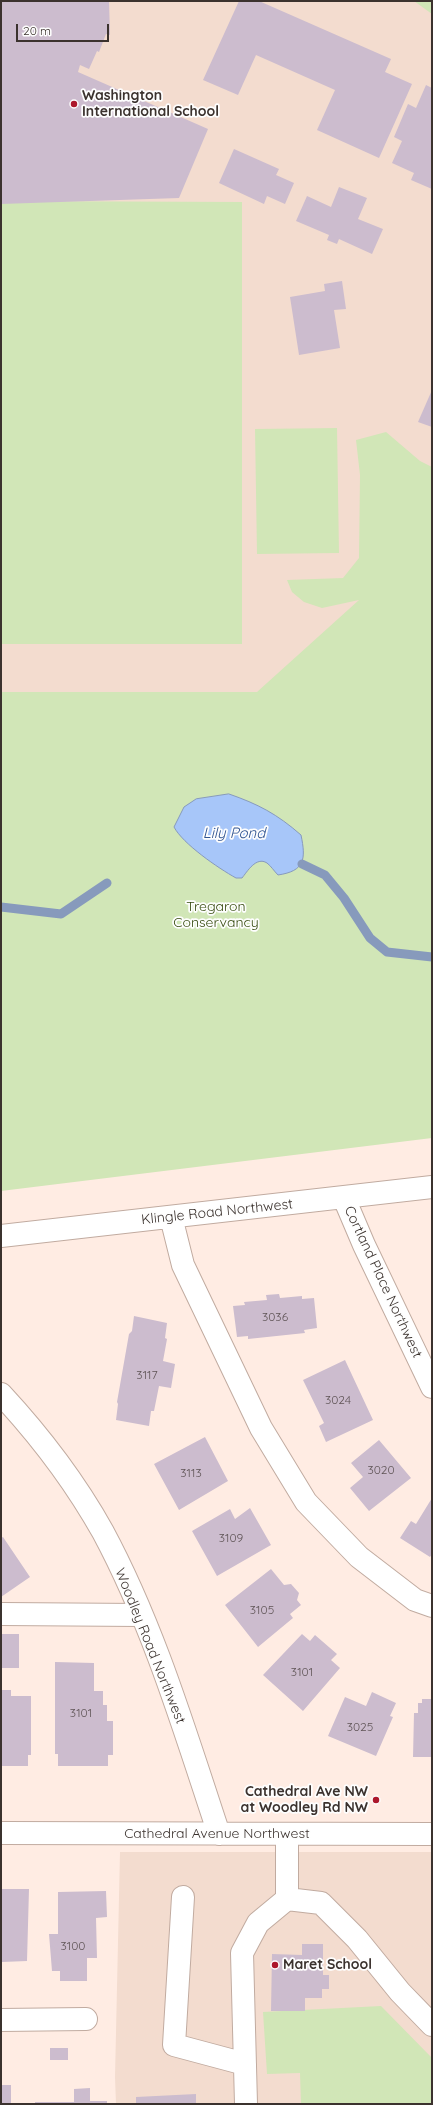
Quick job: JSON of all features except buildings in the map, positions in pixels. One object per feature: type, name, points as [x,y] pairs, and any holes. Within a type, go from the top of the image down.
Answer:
[{"type":"street","name":"Klingle Road Northwest","points":[[1,1236],[432,1187]]},
{"type":"street","name":"Cortland Place Northwest","points":[[344,1198],[367,1252],[432,1387]]},
{"type":"street","points":[[171,1217],[183,1265],[260,1428],[306,1502],[359,1557],[415,1600],[432,1606]]},
{"type":"street","name":"Woodley Road Northwest","points":[[1,1394],[47,1448],[92,1514],[109,1545],[141,1615],[166,1680],[219,1834]]},
{"type":"street","points":[[1,1614],[141,1615]]},
{"type":"street","name":"Cathedral Avenue Northwest","points":[[1,1833],[432,1834]]},
{"type":"street","points":[[287,1834],[287,1899]]},
{"type":"street","points":[[183,1897],[174,2045],[245,2064]]},
{"type":"street","points":[[246,2104],[242,1953],[258,1923],[287,1899],[321,1903],[357,1940],[400,1992],[432,2025]]},
{"type":"street","points":[[1,2020],[86,2019]]},
{"type":"shaded area","points":[[1,1],[432,1],[432,792],[1,693]]},
{"type":"shaded area","name":"Maret School","points":[[120,1852],[432,1852],[432,2104],[116,2104],[115,2077]]},
{"type":"green space","points":[[414,1],[432,1],[432,14]]},
{"type":"green space","points":[[1,201],[242,202],[242,644],[1,644]]},
{"type":"green space","points":[[337,428],[339,553],[257,554],[255,429]]},
{"type":"green space","name":"Tregaron Conservancy","points":[[386,432],[420,461],[432,467],[432,1138],[1,1191],[1,692],[257,692],[359,600],[322,608],[304,602],[292,592],[287,580],[343,578],[359,558],[360,475],[356,440]]},
{"type":"green space","points":[[381,2006],[432,2058],[432,2104],[301,2104],[300,2073],[267,2074],[263,2012]]},
{"type":"water","name":"Lily Pond","points":[[229,794],[267,810],[284,821],[301,835],[303,843],[303,857],[302,862],[298,867],[287,873],[278,875],[267,863],[263,861],[252,866],[242,878],[236,878],[202,855],[185,841],[174,827],[184,807],[196,799]]},
{"type":"waterway","points":[[302,864],[325,875],[344,898],[370,938],[387,952],[432,957]]},
{"type":"waterway","points":[[1,907],[61,914],[107,883]]},
{"type":"place","name":"Washington International School","points":[[74,104]]},
{"type":"place","name":"Cathedral Ave NW at Woodley Rd NW","points":[[376,1800]]},
{"type":"place","name":"Maret School","points":[[275,1965]]}]
